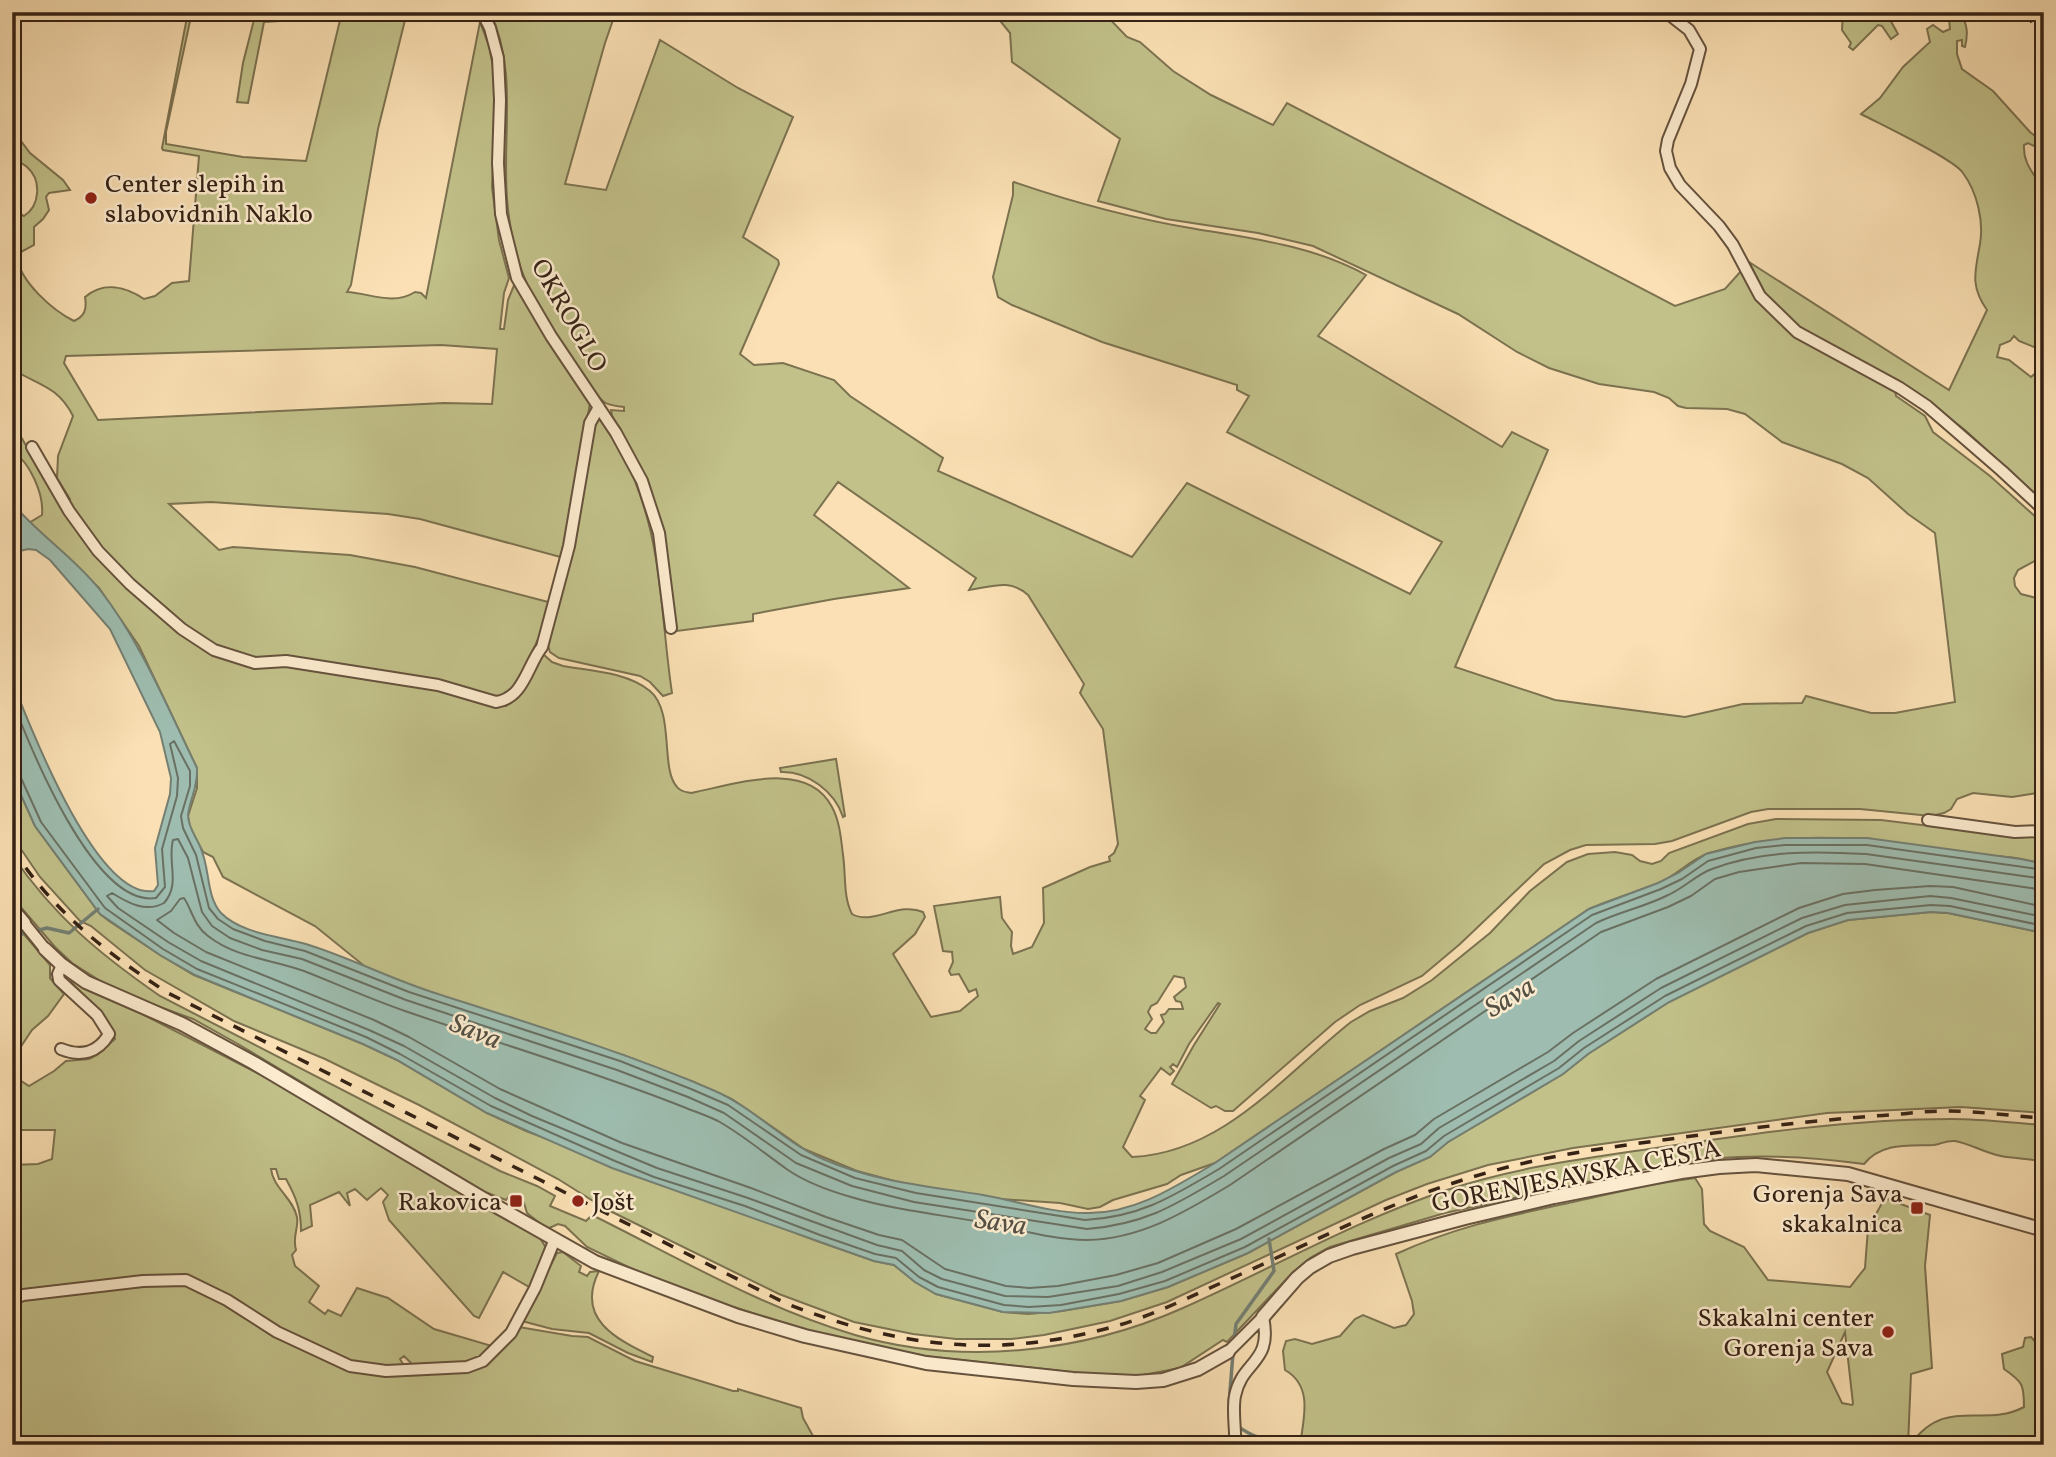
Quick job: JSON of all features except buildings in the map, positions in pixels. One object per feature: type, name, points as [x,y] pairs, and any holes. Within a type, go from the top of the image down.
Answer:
[{"type":"street","name":"OKROGLO","points":[[482,12],[490,28],[498,58],[498,163],[501,214],[509,252],[517,278],[551,336],[632,459],[649,498],[665,568],[671,628]]},
{"type":"street","points":[[1666,12],[1689,30],[1700,50],[1691,84],[1668,140],[1666,151],[1670,168],[1680,185],[1733,245],[1760,296],[1797,331],[1927,405],[2044,510]]},
{"type":"street","points":[[32,447],[69,510],[98,551],[130,584],[181,629],[214,650],[255,663],[286,661],[438,685],[496,702],[505,701],[516,693],[533,658],[542,647],[569,546],[590,423],[599,407]]},
{"type":"street","points":[[1928,820],[2015,832],[2044,831]]},
{"type":"street","points":[[12,909],[45,949],[86,982],[181,1024],[254,1063],[595,1262],[738,1316],[805,1336],[926,1363],[1073,1379],[1136,1382],[1163,1380],[1198,1369],[1233,1348],[1263,1317]]},
{"type":"street","points":[[61,1049],[73,1054],[92,1052],[109,1034],[97,1015],[59,980],[58,974],[62,965]]},
{"type":"street","name":"GORENJESAVSKA CESTA","points":[[1263,1317],[1310,1267],[1329,1256],[1364,1244],[1555,1198],[1681,1172],[1720,1167],[1756,1165],[1847,1174],[2044,1230]]},
{"type":"street","points":[[12,1300],[23,1295],[143,1281],[186,1280],[227,1300],[277,1332],[351,1366],[386,1371],[467,1367],[483,1361],[511,1333],[536,1288],[555,1240]]},
{"type":"street","points":[[1235,1445],[1236,1394],[1264,1349],[1267,1335],[1263,1317]]},
{"type":"shaded area","points":[[188,12],[192,12],[166,132],[166,144],[243,157],[306,161],[342,12],[407,12],[378,129],[351,285],[347,292],[398,298],[415,292],[426,298],[480,22],[489,46],[494,72],[496,98],[492,187],[499,240],[509,278],[504,293],[500,329],[504,329],[508,300],[515,283],[590,403],[564,558],[420,519],[388,514],[211,502],[169,504],[219,550],[233,547],[350,555],[415,567],[552,603],[530,656],[501,705],[506,706],[518,697],[538,657],[544,655],[563,666],[620,676],[650,691],[658,700],[662,712],[672,779],[682,791],[691,793],[747,781],[787,779],[805,783],[820,792],[835,813],[841,837],[846,893],[852,914],[868,917],[904,909],[923,912],[925,917],[915,934],[893,954],[931,1017],[960,1011],[978,996],[976,989],[969,992],[959,974],[951,975],[949,971],[953,962],[952,952],[943,951],[934,906],[1000,897],[1002,918],[1012,932],[1013,954],[1032,947],[1044,923],[1043,888],[1110,861],[1109,857],[1114,853],[1118,844],[1103,729],[1080,693],[1084,684],[1028,595],[1007,585],[969,590],[976,578],[838,482],[814,515],[909,588],[753,614],[753,621],[677,631],[672,614],[666,551],[652,497],[612,416],[611,410],[624,411],[624,407],[611,405],[599,398],[546,320],[519,264],[507,198],[504,57],[490,12],[600,12],[614,17],[565,184],[606,190],[660,40],[738,88],[793,117],[743,237],[778,260],[779,264],[740,354],[754,365],[783,363],[834,380],[850,396],[943,458],[938,471],[1132,557],[1187,483],[1410,594],[1442,542],[1227,432],[1249,396],[1237,390],[1237,385],[1102,342],[998,297],[993,277],[1013,195],[1013,183],[1127,215],[1305,250],[1366,275],[1318,336],[1502,447],[1512,432],[1548,450],[1455,667],[1555,700],[1685,717],[1743,704],[1802,703],[1806,696],[1871,713],[1895,713],[1955,702],[1935,533],[1908,514],[1868,478],[1842,464],[1782,442],[1745,414],[1727,409],[1686,408],[1654,392],[1599,384],[1549,368],[1517,352],[1458,314],[1313,246],[1258,233],[1166,219],[1098,201],[1120,139],[1012,62],[1010,33],[993,12],[1103,12],[1127,37],[1140,42],[1173,71],[1211,95],[1273,125],[1287,103],[1675,306],[1725,289],[1742,270],[1760,302],[1787,328],[1895,390],[1896,396],[1925,416],[1933,432],[1990,476],[2038,519],[2044,556],[2018,570],[2014,578],[2015,586],[2021,594],[2044,600],[2044,792],[2012,797],[1973,793],[1957,799],[1951,809],[1944,813],[1931,816],[1860,809],[1768,809],[1751,812],[1672,841],[1655,844],[1586,845],[1570,850],[1544,864],[1460,944],[1422,976],[1360,1005],[1335,1022],[1233,1111],[1225,1111],[1216,1106],[1211,1108],[1172,1084],[1220,1004],[1218,1003],[1189,1044],[1177,1067],[1173,1064],[1170,1067],[1174,1071],[1170,1075],[1161,1068],[1140,1096],[1145,1100],[1123,1147],[1132,1157],[1165,1152],[1195,1142],[1224,1127],[1276,1087],[1351,1022],[1403,998],[1432,980],[1490,933],[1530,891],[1567,862],[1588,854],[1615,852],[1632,855],[1640,861],[1652,864],[1661,861],[1669,853],[1748,824],[1776,819],[1881,820],[1995,834],[2044,835],[2044,864],[1907,844],[1841,838],[1775,840],[1709,853],[1659,883],[1589,909],[1215,1163],[1181,1175],[1167,1184],[1113,1200],[1100,1207],[1088,1209],[1060,1203],[1001,1199],[917,1187],[857,1171],[804,1149],[732,1099],[694,1082],[623,1055],[411,986],[368,969],[315,926],[223,877],[213,857],[203,852],[190,827],[188,816],[197,788],[197,768],[139,646],[99,588],[29,523],[42,515],[41,498],[30,471],[12,451],[12,421],[57,500],[65,504],[70,499],[57,478],[58,456],[73,416],[54,392],[12,369],[12,210],[24,216],[29,212],[36,200],[37,186],[32,172],[12,158],[12,129],[30,153],[63,180],[70,190],[49,193],[46,197],[49,210],[34,227],[34,245],[19,253],[17,258],[31,286],[56,310],[74,321],[84,312],[85,297],[100,289],[122,289],[144,299],[155,296],[172,283],[189,281],[199,156],[162,148]],"holes":[[[441,345],[497,349],[492,404],[444,403],[98,420],[64,363],[66,356]],[[1174,976],[1184,978],[1186,987],[1174,997],[1181,1002],[1183,1009],[1169,1009],[1161,1015],[1164,1022],[1156,1033],[1151,1033],[1145,1029],[1152,1019],[1148,1012]]]},
{"type":"shaded area","points":[[256,12],[281,12],[279,21],[264,22],[248,103],[237,102],[243,63]]},
{"type":"shaded area","points":[[1843,12],[1892,12],[1888,16],[1898,34],[1891,39],[1882,26],[1878,25],[1853,50],[1842,30]]},
{"type":"shaded area","points":[[1958,12],[1965,21],[1967,30],[1965,47],[1962,46],[1962,40],[1957,41],[1957,54],[1962,69],[1993,91],[2041,141],[2038,148],[2028,143],[2024,145],[2024,150],[2028,164],[2038,181],[2044,180],[2044,351],[2019,341],[2014,336],[2000,345],[1997,357],[2009,360],[2031,377],[2038,371],[2043,372],[2044,502],[1930,402],[1801,329],[1768,299],[1749,262],[1949,390],[1987,310],[1976,286],[1981,226],[1976,198],[1957,167],[1861,114],[1880,98],[1903,67],[1930,42],[1927,29],[1933,25],[1943,32],[1950,29],[1949,19]]},
{"type":"shaded area","points":[[601,419],[628,465],[651,533],[672,693],[663,696],[640,676],[559,658],[550,652],[548,645],[594,423]]},
{"type":"shaded area","points":[[836,759],[845,816],[843,817],[834,799],[819,785],[801,775],[781,772],[780,768]]},
{"type":"shaded area","points":[[12,775],[35,826],[100,914],[194,975],[363,1044],[397,1060],[487,1113],[526,1131],[817,1241],[874,1261],[894,1265],[936,1294],[1003,1312],[1028,1314],[1062,1311],[1121,1301],[1168,1287],[1248,1253],[1396,1172],[1430,1157],[1448,1142],[1563,1074],[1588,1054],[1669,1002],[1808,933],[1848,920],[1931,912],[1948,913],[2044,933],[2044,1113],[1961,1107],[1827,1113],[1573,1148],[1488,1165],[1427,1184],[1386,1200],[1167,1302],[1110,1321],[1011,1339],[956,1339],[913,1334],[854,1322],[779,1294],[606,1209],[558,1179],[419,1105],[325,1059],[234,1021],[145,970],[91,926],[80,921],[40,877],[12,836]]},
{"type":"shaded area","points":[[12,855],[61,916],[97,949],[160,996],[500,1171],[537,1186],[555,1196],[550,1206],[586,1221],[592,1215],[721,1281],[787,1311],[855,1335],[896,1345],[979,1352],[1021,1350],[1104,1336],[1183,1308],[1347,1230],[1413,1202],[1472,1182],[1573,1161],[1800,1128],[1952,1119],[2044,1125],[2044,1162],[2001,1156],[1952,1141],[1887,1149],[1864,1164],[1769,1156],[1674,1163],[1445,1213],[1330,1247],[1293,1272],[1227,1342],[1223,1340],[1180,1368],[1143,1375],[1099,1375],[925,1356],[829,1337],[724,1304],[649,1277],[587,1247],[565,1226],[558,1224],[547,1229],[527,1213],[524,1203],[510,1195],[506,1200],[485,1192],[193,1019],[102,982],[72,963],[12,897]]},
{"type":"shaded area","points":[[12,920],[50,965],[50,978],[64,994],[48,1016],[32,1030],[12,1060]]},
{"type":"shaded area","points":[[73,980],[84,989],[142,1014],[267,1078],[540,1238],[546,1248],[531,1288],[503,1272],[479,1318],[474,1316],[389,1220],[383,1202],[388,1195],[381,1188],[367,1200],[355,1189],[347,1193],[350,1206],[339,1192],[310,1205],[312,1226],[301,1231],[299,1210],[293,1192],[286,1179],[279,1179],[276,1169],[271,1169],[275,1182],[292,1204],[297,1217],[296,1250],[292,1255],[295,1266],[319,1286],[309,1302],[325,1314],[328,1310],[341,1316],[357,1288],[388,1298],[434,1329],[492,1346],[485,1354],[467,1363],[412,1364],[404,1356],[400,1359],[402,1367],[470,1371],[519,1327],[588,1337],[635,1361],[733,1391],[738,1389],[801,1408],[803,1418],[818,1445],[12,1445],[12,1165],[38,1164],[52,1159],[55,1130],[12,1130],[12,1075],[29,1086],[66,1061],[89,1059],[97,1055],[115,1039],[110,1026],[71,982]]},
{"type":"shaded area","points":[[1695,1178],[1702,1189],[1704,1224],[1710,1231],[1744,1247],[1768,1280],[1850,1287],[1865,1268],[1868,1228],[1885,1198],[1930,1215],[1925,1266],[1932,1368],[1911,1374],[1908,1445],[1300,1445],[1305,1403],[1300,1385],[1285,1370],[1283,1351],[1286,1341],[1295,1339],[1312,1344],[1340,1336],[1355,1319],[1363,1315],[1394,1328],[1406,1325],[1414,1314],[1396,1254],[1440,1236],[1483,1223]],"holes":[[[1845,1332],[1853,1404],[1842,1403],[1827,1372]]]},
{"type":"shaded area","points":[[563,1252],[581,1266],[579,1272],[587,1276],[590,1272],[599,1271],[593,1288],[592,1302],[596,1315],[613,1335],[653,1357],[652,1362],[589,1333],[552,1329],[522,1321],[557,1253]]},
{"type":"shaded area","points":[[2031,1337],[2038,1345],[2044,1344],[2044,1445],[1910,1445],[1937,1421],[1951,1417],[2009,1413],[2024,1407],[2021,1385],[2004,1369],[2002,1354],[2023,1347],[2025,1338]]},
{"type":"water","name":"Sava","points":[[12,503],[100,590],[129,632],[153,676],[197,768],[188,820],[204,857],[213,899],[221,913],[230,920],[250,930],[306,944],[421,988],[578,1039],[681,1077],[743,1106],[809,1152],[843,1167],[882,1178],[1073,1212],[1104,1212],[1137,1204],[1169,1190],[1215,1163],[1589,909],[1658,883],[1706,854],[1755,842],[1785,838],[1867,838],[2044,864],[2044,933],[1948,913],[1931,912],[1848,920],[1808,933],[1669,1002],[1588,1054],[1563,1074],[1448,1142],[1430,1157],[1396,1172],[1248,1253],[1168,1287],[1121,1301],[1049,1313],[1003,1312],[936,1294],[894,1265],[874,1261],[612,1168],[487,1113],[397,1060],[195,975],[100,914],[35,826],[12,775],[12,681],[68,806],[88,840],[110,868],[132,886],[154,891],[158,885],[155,848],[170,794],[171,778],[160,732],[110,629],[50,560],[36,550],[12,553]]},
{"type":"waterway","points":[[35,931],[47,928],[69,933],[98,909]]},
{"type":"waterway","points":[[12,936],[27,933]]},
{"type":"waterway","points":[[1234,1341],[1236,1324],[1274,1271],[1269,1239]]},
{"type":"waterway","points":[[1229,1404],[1233,1353]]},
{"type":"waterway","points":[[1237,1426],[1259,1437],[1316,1438],[1342,1445]]},
{"type":"railway","points":[[2026,12],[2044,43]]},
{"type":"railway","points":[[12,848],[45,891],[82,929],[168,993],[785,1303],[825,1318],[904,1338],[982,1345],[1022,1344],[1120,1325],[1149,1315],[1418,1196],[1486,1173],[1560,1156],[1709,1134],[1850,1118],[1946,1111],[2044,1118]]},
{"type":"place","name":"Center slepih in slabovidnih Naklo","points":[[91,198]]},
{"type":"place","name":"Rakovica","points":[[516,1201]]},
{"type":"place","name":"Jošt","points":[[578,1201]]},
{"type":"place","name":"Gorenja Sava skakalnica","points":[[1917,1208]]},
{"type":"place","name":"Skakalni center Gorenja Sava","points":[[1888,1332]]}]
